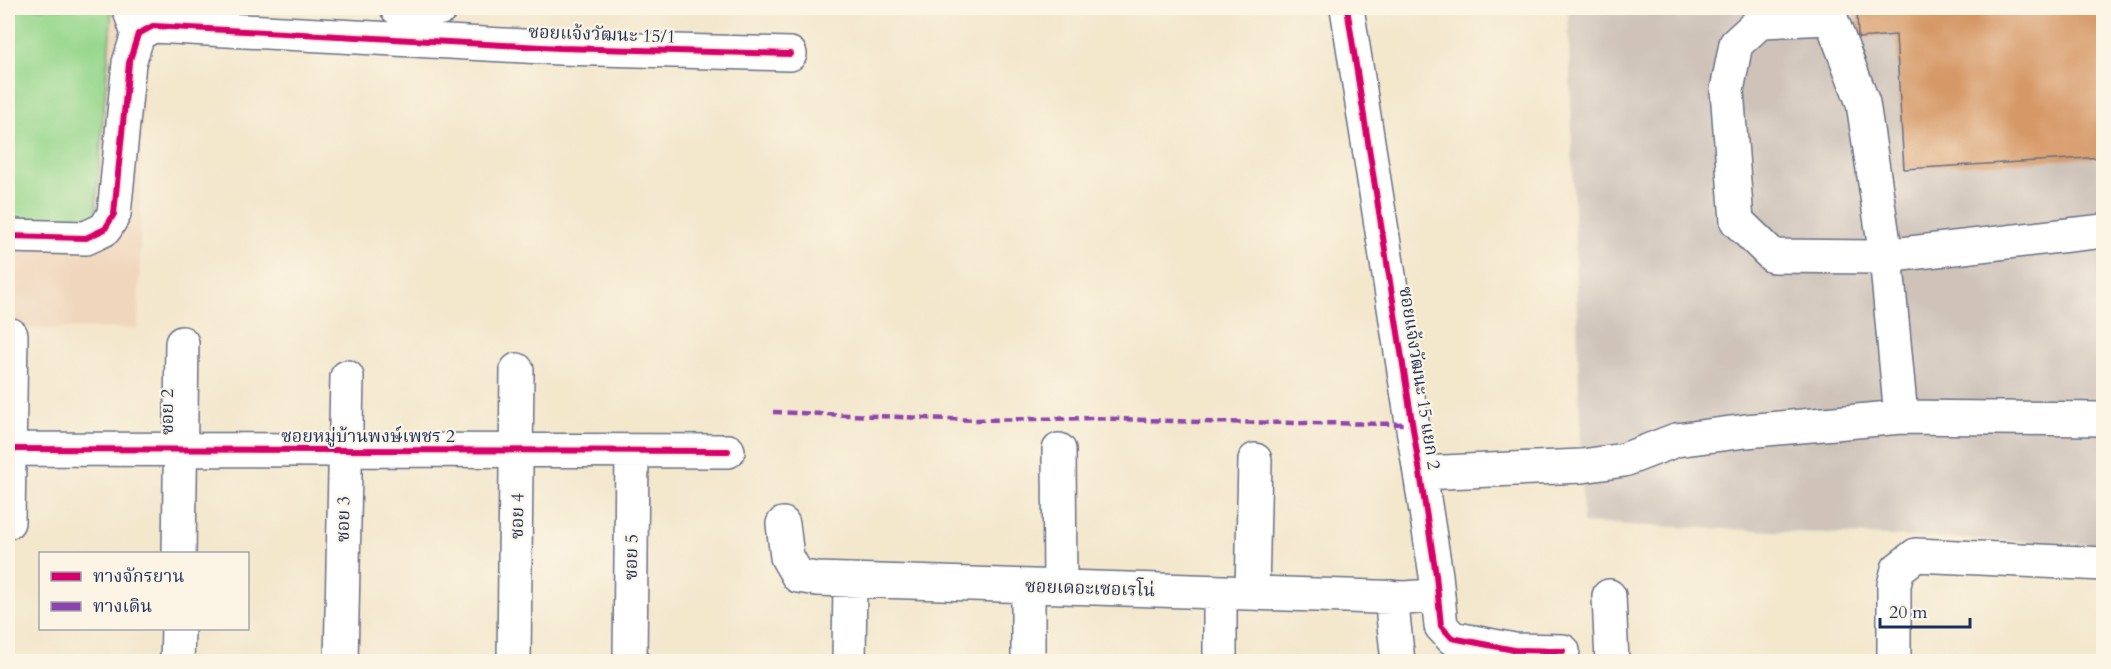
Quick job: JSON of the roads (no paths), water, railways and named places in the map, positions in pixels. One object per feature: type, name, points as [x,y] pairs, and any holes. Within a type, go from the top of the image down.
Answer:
[{"type":"street","points":[[397,8],[434,10],[441,8]]},
{"type":"street","name":"ซอยแจ้งวัฒนะ 15 แยก 2","points":[[1347,8],[1421,473],[1441,626],[1452,638],[1514,650],[1563,651]]},
{"type":"street","points":[[1901,417],[1886,256],[1863,103],[1831,13],[1761,21],[1736,44],[1727,90],[1737,221],[1773,256],[1886,256],[2103,231]]},
{"type":"street","name":"ซอยแจ้งวัฒนะ 15/1","points":[[8,236],[86,238],[105,229],[114,214],[134,21],[153,26],[560,48],[790,54]]},
{"type":"street","points":[[8,522],[11,335]]},
{"type":"street","name":"ซอย 2","points":[[179,552],[182,343]]},
{"type":"street","name":"ซอย 4","points":[[514,662],[518,452],[517,370]]},
{"type":"street","name":"ซอย 3","points":[[341,662],[347,377]]},
{"type":"street","points":[[1421,473],[1582,466],[1624,460],[1676,440],[1746,431],[1901,417],[2103,419]]},
{"type":"street","name":"ซอยหมู่บ้านพงษ์เพชร 2","points":[[8,449],[344,452],[728,451]]},
{"type":"street","points":[[1059,450],[1060,587]]},
{"type":"street","name":"ซอย 5","points":[[630,662],[632,452]]},
{"type":"street","points":[[1252,593],[1255,460]]},
{"type":"street","name":"ซอยเดอะเซอเรโน่","points":[[783,524],[787,557],[798,576],[850,580],[1252,593],[1438,596]]},
{"type":"street","points":[[1894,662],[1894,585],[1898,568],[1916,555],[2103,564]]},
{"type":"street","points":[[849,662],[850,580]]},
{"type":"street","points":[[1028,586],[1028,662]]},
{"type":"street","points":[[1220,592],[1220,662]]},
{"type":"street","points":[[1609,596],[1612,662]]},
{"type":"street","points":[[1391,597],[1398,662]]},
{"type":"street","points":[[177,662],[178,630]]}]
